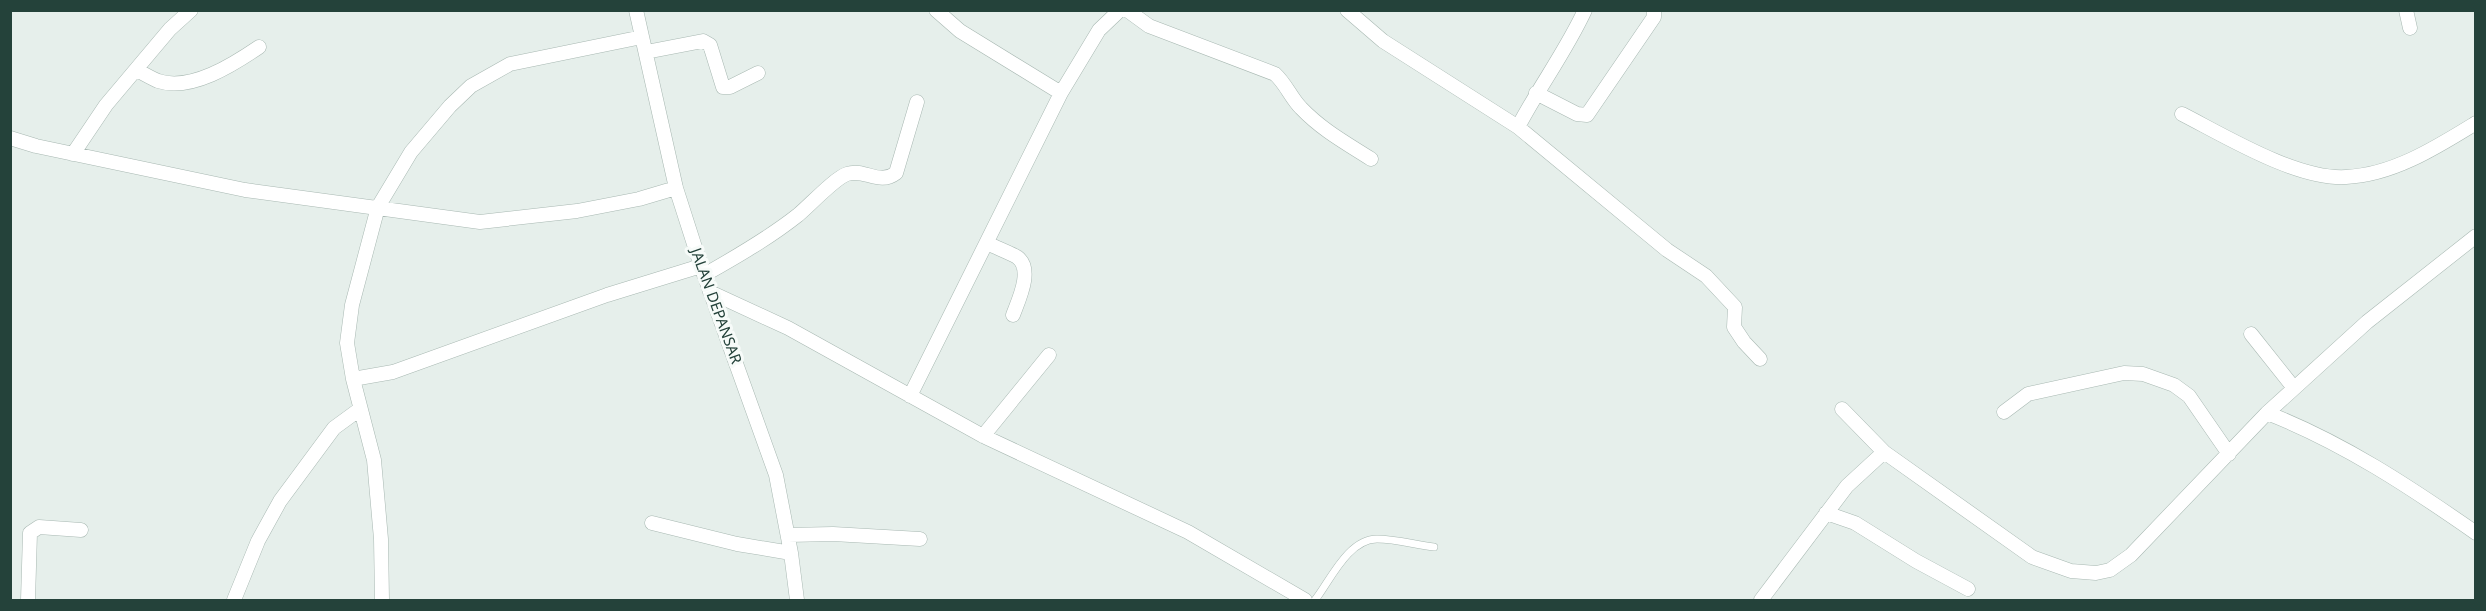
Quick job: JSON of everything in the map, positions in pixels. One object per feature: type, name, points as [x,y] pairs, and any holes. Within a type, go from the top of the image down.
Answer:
[{"type":"street","points":[[73,154],[106,105],[170,29],[191,10]]},
{"type":"street","name":"JALAN DEPANSAR","points":[[636,10],[676,188],[702,270],[776,474],[788,535],[797,600]]},
{"type":"street","points":[[936,10],[960,31],[1060,93]]},
{"type":"street","points":[[910,396],[1060,93],[1099,30],[1120,10]]},
{"type":"street","points":[[1127,10],[1149,26],[1275,74],[1283,81],[1298,106],[1319,127],[1371,159]]},
{"type":"street","points":[[1347,10],[1383,41],[1518,127],[1667,250],[1706,276],[1733,304],[1736,313],[1734,327],[1760,359]]},
{"type":"street","points":[[1518,127],[1536,93],[1573,36],[1585,10]]},
{"type":"street","points":[[1536,93],[1577,114],[1587,115],[1654,17],[1654,10]]},
{"type":"street","points":[[2406,10],[2410,28]]},
{"type":"street","points":[[385,600],[374,460],[353,379],[347,343],[352,305],[378,207],[411,152],[450,106],[471,86],[510,64],[642,37]]},
{"type":"street","points":[[646,52],[703,41],[710,45],[723,87],[730,87],[758,73]]},
{"type":"street","points":[[137,70],[160,82],[180,83],[229,68],[259,46]]},
{"type":"street","points":[[353,379],[393,372],[607,295],[702,270],[795,217],[840,177],[856,173],[880,179],[889,178],[896,173],[917,102]]},
{"type":"street","points":[[2182,114],[2286,164],[2321,176],[2345,178],[2365,175],[2398,165],[2444,143],[2475,123]]},
{"type":"street","points":[[10,138],[73,154],[245,190],[480,222],[577,211],[639,199],[676,188]]},
{"type":"street","points":[[1842,409],[1884,452],[2032,557],[2082,574],[2110,570],[2131,555],[2267,413],[2294,388],[2367,322],[2475,236]]},
{"type":"street","points":[[987,243],[1019,258],[1023,264],[1025,272],[1023,285],[1014,315]]},
{"type":"street","points":[[710,292],[788,328],[983,436],[1188,532],[1305,600]]},
{"type":"street","points":[[2251,334],[2294,388]]},
{"type":"street","points":[[983,436],[1049,355]]},
{"type":"street","points":[[2004,411],[2028,394],[2124,373],[2143,374],[2174,385],[2189,396],[2229,454]]},
{"type":"street","points":[[234,600],[258,541],[280,501],[334,428],[360,409]]},
{"type":"street","points":[[2267,413],[2305,428],[2413,489],[2475,533]]},
{"type":"street","points":[[1761,600],[1846,486],[1884,452]]},
{"type":"street","points":[[1826,513],[1855,523],[1916,561],[1968,589]]},
{"type":"street","points":[[652,523],[737,544],[791,553]]},
{"type":"street","points":[[28,600],[30,533],[39,527],[81,530]]},
{"type":"street","points":[[788,535],[833,534],[920,539]]},
{"type":"lane","points":[[1315,600],[1344,559],[1355,547],[1366,541],[1376,539],[1434,547]]}]
